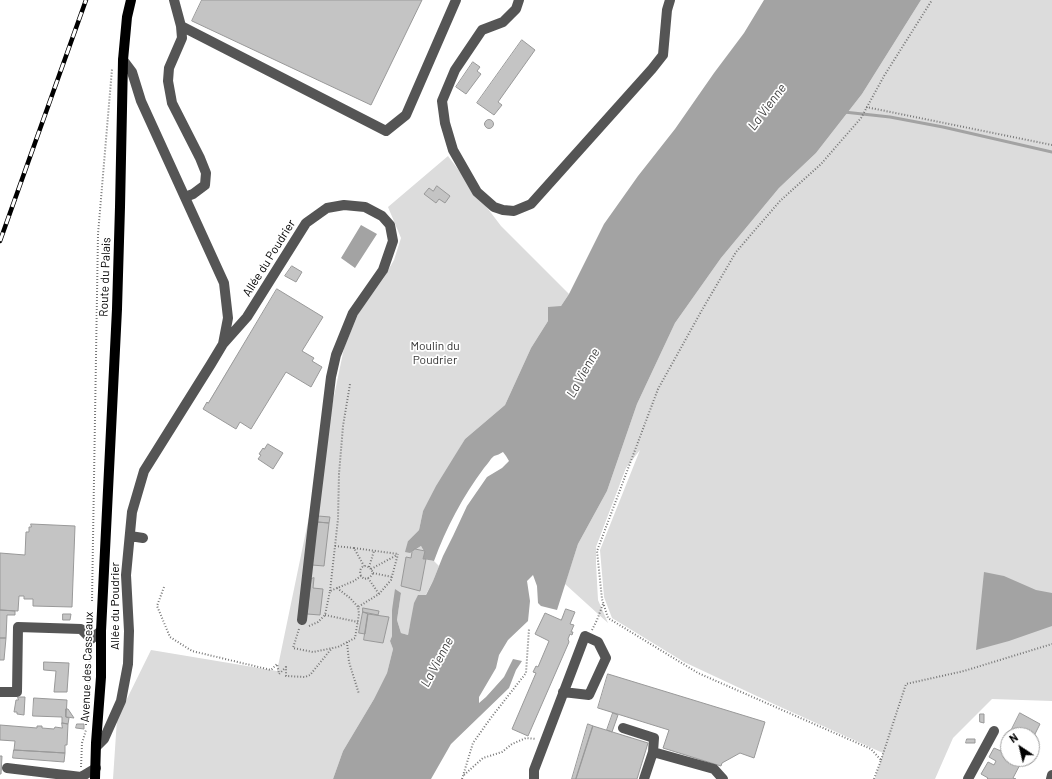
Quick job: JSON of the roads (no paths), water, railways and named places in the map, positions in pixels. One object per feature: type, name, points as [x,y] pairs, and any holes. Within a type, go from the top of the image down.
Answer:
[{"type":"main road","name":"Route du Palais","points":[[105,556],[117,309],[120,207],[118,62],[131,0]]},
{"type":"main road","name":"Avenue des Casseaux","points":[[95,779],[105,556]]},
{"type":"street","points":[[174,0],[181,26],[182,38],[169,68],[168,81],[172,103],[206,173],[205,185],[194,194],[185,197]]},
{"type":"street","points":[[181,26],[386,130],[406,115],[456,0]]},
{"type":"street","points":[[519,0],[516,9],[503,22],[482,30],[455,70],[442,101],[445,123],[453,150],[477,192],[494,207],[514,211],[531,204],[663,55],[667,10],[670,0]]},
{"type":"street","points":[[118,62],[132,72],[141,101],[224,283],[228,318],[223,344]]},
{"type":"street","name":"Allée du Poudrier","points":[[96,747],[104,739],[121,701],[128,664],[129,631],[126,575],[132,512],[144,471],[223,344],[248,317],[306,223],[327,208],[344,205],[364,207],[382,216],[390,225],[393,241],[382,270],[353,313],[336,355],[330,377],[302,620]]},
{"type":"street","points":[[130,536],[143,538]]},
{"type":"street","points":[[0,692],[17,692],[18,626],[81,629],[91,639],[101,631]]},
{"type":"street","points":[[534,779],[534,770],[563,692],[585,636],[598,642],[606,658],[589,695],[563,692]]},
{"type":"street","points":[[623,728],[654,738],[653,752],[644,779]]},
{"type":"street","points":[[968,779],[994,731]]},
{"type":"street","points":[[653,752],[714,769],[723,779]]},
{"type":"street","points":[[7,768],[81,777],[96,768]]},
{"type":"street","points":[[1051,779],[1052,775]]},
{"type":"water","name":"La Vienne","points":[[764,0],[921,0],[862,94],[816,153],[779,188],[721,258],[675,323],[637,404],[607,491],[578,544],[557,610],[541,606],[538,603],[537,586],[533,575],[527,581],[530,601],[528,621],[508,640],[499,655],[496,668],[479,697],[479,703],[504,677],[513,659],[522,661],[516,670],[509,688],[451,744],[431,779],[333,779],[343,751],[374,699],[387,673],[393,649],[390,641],[392,636],[392,610],[395,589],[401,593],[397,620],[401,633],[408,635],[414,603],[418,595],[426,595],[467,506],[487,477],[502,468],[509,461],[503,452],[494,456],[484,468],[456,513],[444,536],[434,561],[423,559],[424,551],[421,546],[410,553],[405,552],[408,541],[419,530],[423,511],[436,486],[465,439],[505,405],[531,348],[548,321],[548,307],[561,306],[569,294],[604,224],[744,33]]},
{"type":"water","points":[[361,225],[377,234],[355,268],[341,258]]},
{"type":"water","points":[[984,572],[1004,576],[1036,590],[1052,593],[1052,626],[1009,641],[976,650]]},
{"type":"waterway","points":[[844,112],[890,117],[943,127],[1052,152]]},
{"type":"railway","points":[[0,241],[86,0]]},
{"type":"park label","name":"Moulin du Poudrier","points":[[435,353]]}]
